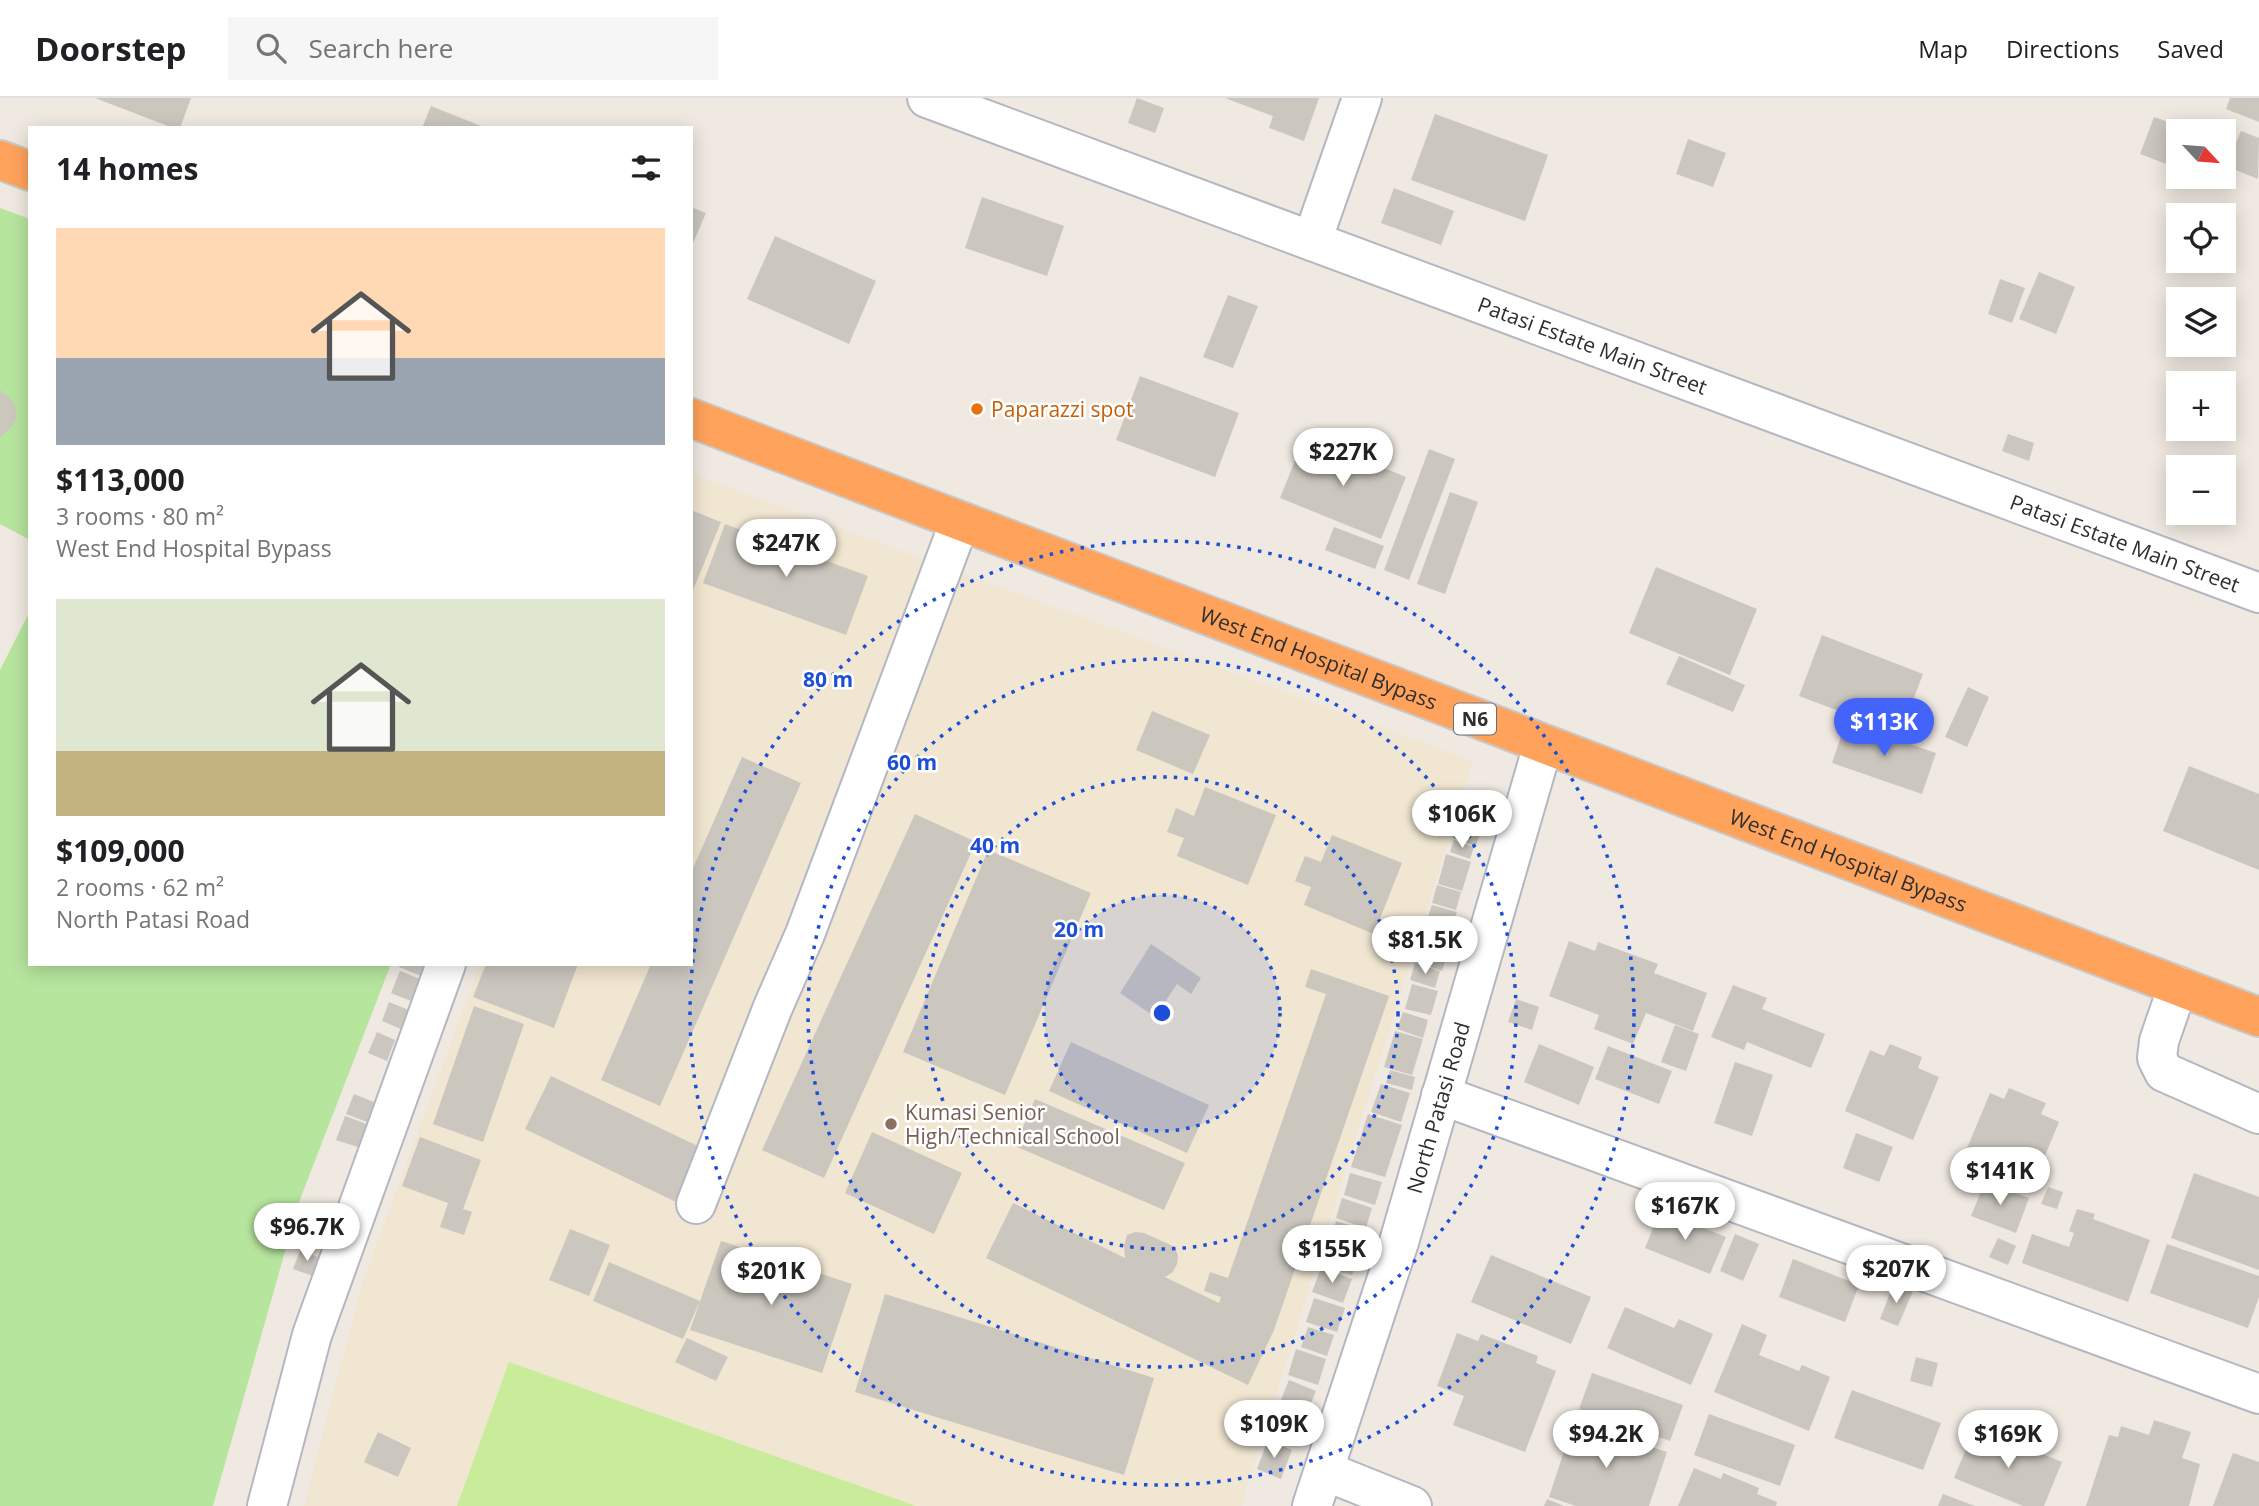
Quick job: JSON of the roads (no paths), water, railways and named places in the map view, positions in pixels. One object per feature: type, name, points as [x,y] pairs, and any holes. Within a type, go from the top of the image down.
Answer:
[{"type":"highway","points":[[0,160],[28,170]]},
{"type":"highway","name":"West End Hospital Bypass","points":[[693,419],[2259,1017]]},
{"type":"street","name":"Patasi Estate Main Street","points":[[927,98],[2259,593]]},
{"type":"street","points":[[1312,241],[1362,98]]},
{"type":"street","points":[[696,1204],[773,1007],[810,921],[960,521]]},
{"type":"street","name":"North Patasi Road","points":[[1318,1489],[1399,1242],[1543,745]]},
{"type":"street","points":[[267,1506],[312,1335],[445,966]]},
{"type":"street","points":[[2178,986],[2159,1041],[2157,1058],[2164,1072],[2259,1114]]},
{"type":"street","points":[[1441,1095],[2259,1394]]},
{"type":"street","points":[[1318,1489],[1412,1506]]},
{"type":"place","name":"Paparazzi spot","points":[[977,409]]},
{"type":"place","name":"Kumasi Senior High/Technical School","points":[[891,1124]]}]
